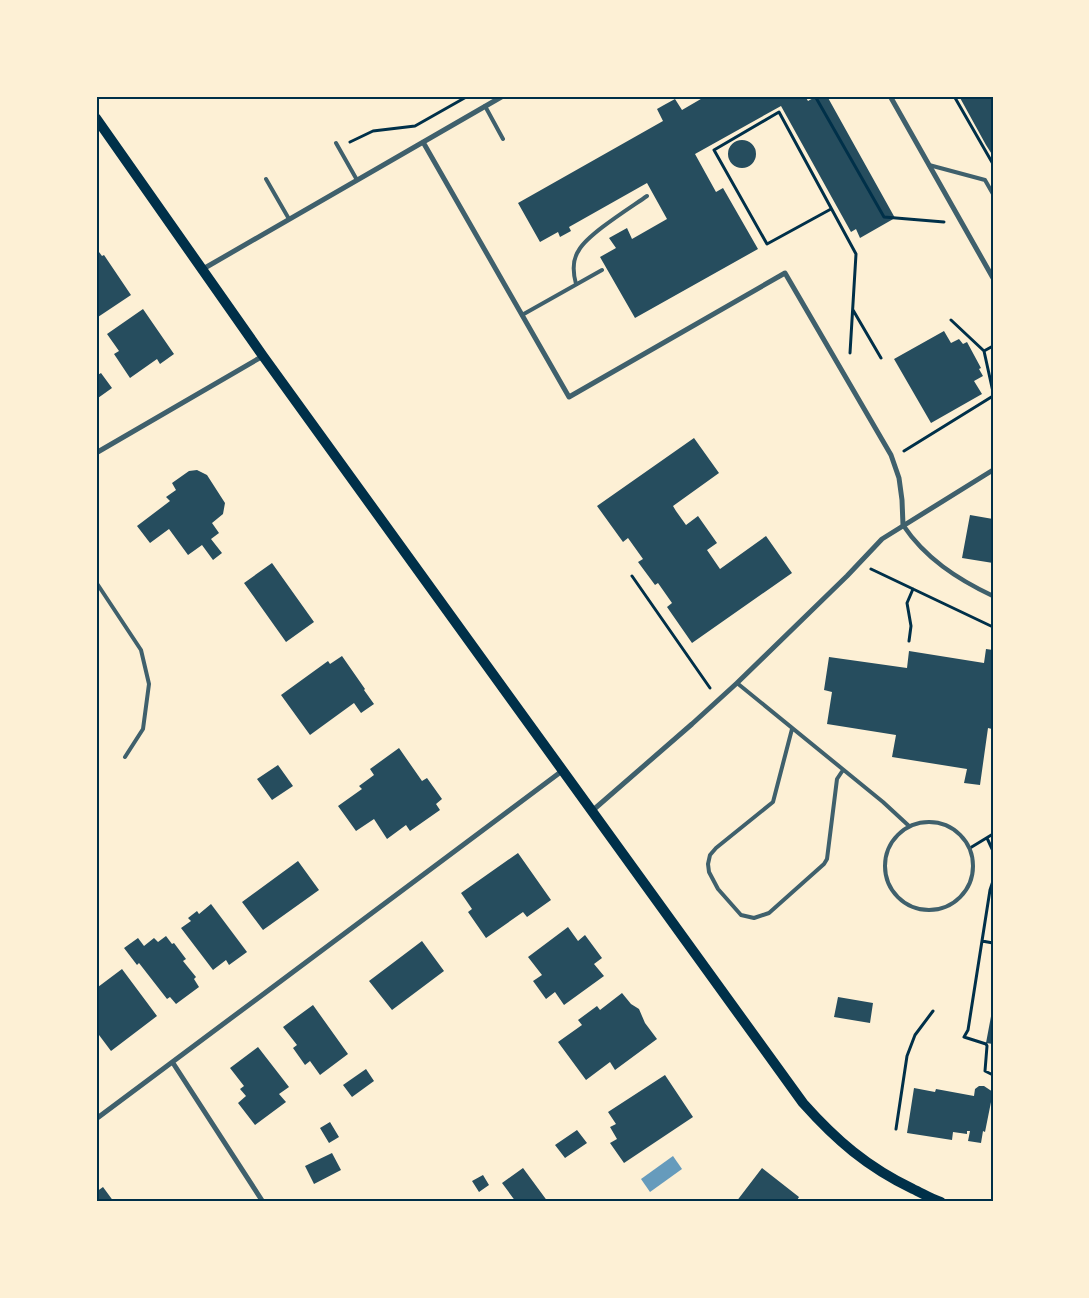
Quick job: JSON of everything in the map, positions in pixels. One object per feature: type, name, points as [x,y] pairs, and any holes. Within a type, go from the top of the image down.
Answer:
[{"type":"main road","points":[[96,118],[263,356],[802,1103],[830,1134],[872,1166],[905,1185],[941,1202]]},
{"type":"street","points":[[203,269],[503,96]]},
{"type":"street","points":[[890,96],[993,278]]},
{"type":"street","points":[[423,142],[569,397],[785,273],[890,455],[899,478],[903,524],[913,540],[949,572],[969,585],[993,596]]},
{"type":"street","points":[[96,453],[263,356]]},
{"type":"street","points":[[591,811],[737,683],[847,576],[882,539],[903,524],[993,470]]},
{"type":"street","points":[[96,1120],[562,771]]},
{"type":"street","points":[[173,1063],[263,1202]]},
{"type":"lane","points":[[485,106],[503,139]]},
{"type":"lane","points":[[336,143],[357,180]]},
{"type":"lane","points":[[929,165],[985,180],[993,194]]},
{"type":"lane","points":[[266,179],[289,219]]},
{"type":"lane","points":[[576,284],[574,262],[583,243],[647,196]]},
{"type":"lane","points":[[522,315],[602,270]]},
{"type":"lane","points":[[96,582],[141,650],[149,684],[143,728],[125,757]]},
{"type":"lane","points":[[737,683],[883,802],[909,826]]},
{"type":"lane","points":[[792,729],[773,802],[710,855],[709,872],[718,889],[741,915],[754,918],[769,913],[824,864],[829,850],[837,779],[843,770]]},
{"type":"lane","points":[[923,822],[937,822],[950,827],[962,836],[970,848],[973,872],[970,884],[963,895],[953,903],[940,909],[926,910],[912,906],[900,899],[891,888],[886,874],[885,860],[889,846],[898,834],[909,826],[923,822]]},
{"type":"path","points":[[351,141],[373,131],[416,126],[468,96]]},
{"type":"path","points":[[815,96],[884,217],[944,222]]},
{"type":"path","points":[[954,96],[993,164]]},
{"type":"path","points":[[831,209],[767,244],[714,150],[779,112],[856,254],[849,368],[843,373]]},
{"type":"path","points":[[853,309],[881,358]]},
{"type":"path","points":[[951,320],[984,351],[993,392]]},
{"type":"path","points":[[984,351],[993,346]]},
{"type":"path","points":[[903,451],[993,396]]},
{"type":"path","points":[[872,570],[993,627]]},
{"type":"path","points":[[632,576],[709,687]]},
{"type":"path","points":[[908,641],[911,626],[907,603],[913,589]]},
{"type":"path","points":[[970,848],[993,834]]},
{"type":"path","points":[[987,838],[993,851]]},
{"type":"path","points":[[993,881],[968,1030],[964,1037],[986,1044],[985,1071],[993,1075]]},
{"type":"path","points":[[982,941],[993,943]]},
{"type":"path","points":[[896,1129],[908,1056],[916,1035],[933,1011]]},
{"type":"water","points":[[673,1156],[682,1169],[650,1192],[641,1179]]},
{"type":"building","points":[[706,96],[805,96],[808,101],[817,96],[827,96],[895,218],[860,238],[856,229],[851,232],[781,106],[695,154],[716,192],[723,188],[758,249],[635,318],[600,257],[616,248],[609,238],[627,228],[632,239],[667,219],[647,183],[569,227],[571,231],[560,237],[558,232],[540,242],[518,203],[663,121],[657,109],[664,105],[675,99],[682,110]]},
{"type":"building","points":[[959,96],[993,96],[993,156],[986,145]]},
{"type":"building","points":[[742,140],[752,144],[756,154],[752,164],[742,168],[732,164],[728,154],[732,144]]},
{"type":"building","points":[[96,248],[102,256],[104,255],[131,295],[98,317],[96,314]]},
{"type":"building","points":[[143,309],[174,354],[160,364],[157,359],[130,378],[114,354],[119,351],[107,334]]},
{"type":"building","points":[[944,331],[951,343],[959,339],[963,344],[967,342],[981,368],[979,369],[983,376],[974,381],[982,394],[931,423],[894,359]]},
{"type":"building","points":[[101,373],[112,388],[98,398],[96,396],[96,376]]},
{"type":"building","points":[[694,438],[719,473],[673,506],[686,525],[698,516],[717,543],[707,550],[720,569],[766,536],[792,573],[692,643],[667,607],[672,603],[658,583],[655,585],[638,562],[643,559],[628,538],[623,542],[597,506]]},
{"type":"building","points":[[197,470],[207,475],[225,503],[223,514],[212,523],[219,533],[211,539],[222,553],[213,560],[202,545],[188,555],[169,529],[150,543],[137,526],[170,501],[166,497],[176,490],[172,483],[189,471]]},
{"type":"building","points":[[970,515],[993,519],[993,563],[962,558]]},
{"type":"building","points":[[272,563],[314,622],[286,642],[244,583]]},
{"type":"building","points":[[986,649],[993,650],[993,726],[992,729],[988,728],[980,785],[964,783],[967,769],[892,757],[896,735],[827,724],[832,692],[824,690],[829,657],[907,668],[909,651],[984,663]]},
{"type":"building","points":[[342,656],[374,704],[361,713],[354,703],[310,735],[281,695],[328,661],[330,664]]},
{"type":"building","points":[[399,748],[422,781],[427,778],[442,799],[436,804],[440,810],[410,831],[406,825],[387,839],[374,819],[356,831],[338,806],[362,789],[359,786],[374,775],[370,769]]},
{"type":"building","points":[[278,765],[293,786],[272,800],[257,779]]},
{"type":"building","points":[[518,853],[551,900],[527,917],[523,912],[486,938],[468,912],[472,909],[461,893]]},
{"type":"building","points":[[298,861],[319,890],[263,930],[242,902]]},
{"type":"building","points":[[211,904],[247,952],[229,965],[226,960],[213,970],[181,928],[191,921],[188,918],[197,911],[199,914]]},
{"type":"building","points":[[568,927],[578,941],[585,935],[602,958],[594,964],[604,976],[564,1005],[555,992],[546,999],[533,981],[542,975],[528,957]]},
{"type":"building","points":[[166,936],[186,959],[183,961],[196,977],[194,979],[199,987],[176,1004],[170,997],[167,999],[139,963],[137,965],[124,948],[138,938],[144,946],[154,938],[158,942]]},
{"type":"building","points":[[422,941],[444,971],[392,1010],[369,981]]},
{"type":"building","points":[[122,969],[157,1016],[111,1051],[96,1031],[96,984],[98,987]]},
{"type":"building","points":[[622,993],[631,1004],[639,1009],[645,1023],[657,1039],[615,1070],[610,1062],[586,1080],[558,1042],[582,1025],[578,1020],[597,1006],[600,1010]]},
{"type":"building","points":[[838,997],[873,1003],[870,1023],[834,1017]]},
{"type":"building","points":[[313,1005],[348,1054],[320,1075],[310,1061],[305,1065],[293,1048],[297,1045],[283,1027]]},
{"type":"building","points":[[993,1011],[993,1044],[986,1043]]},
{"type":"building","points":[[258,1047],[289,1087],[279,1094],[286,1102],[255,1125],[238,1103],[246,1096],[240,1089],[244,1086],[230,1068]]},
{"type":"building","points":[[366,1069],[374,1081],[352,1097],[343,1085]]},
{"type":"building","points":[[665,1075],[693,1117],[624,1163],[610,1143],[617,1139],[610,1127],[616,1124],[608,1112]]},
{"type":"building","points":[[979,1086],[984,1086],[993,1092],[981,1143],[968,1141],[970,1131],[967,1131],[967,1134],[953,1132],[952,1140],[907,1133],[914,1088],[935,1092],[936,1089],[974,1096],[975,1089]]},
{"type":"building","points":[[330,1122],[339,1137],[329,1143],[320,1128]]},
{"type":"building","points":[[577,1130],[587,1143],[565,1158],[555,1145]]},
{"type":"building","points":[[332,1153],[341,1170],[314,1184],[305,1166]]},
{"type":"building","points":[[523,1168],[548,1202],[516,1202],[502,1183]]},
{"type":"building","points":[[762,1168],[799,1197],[796,1202],[736,1202]]},
{"type":"building","points":[[483,1175],[489,1185],[479,1192],[472,1181]]},
{"type":"building","points":[[103,1187],[114,1202],[96,1202],[96,1192]]}]
